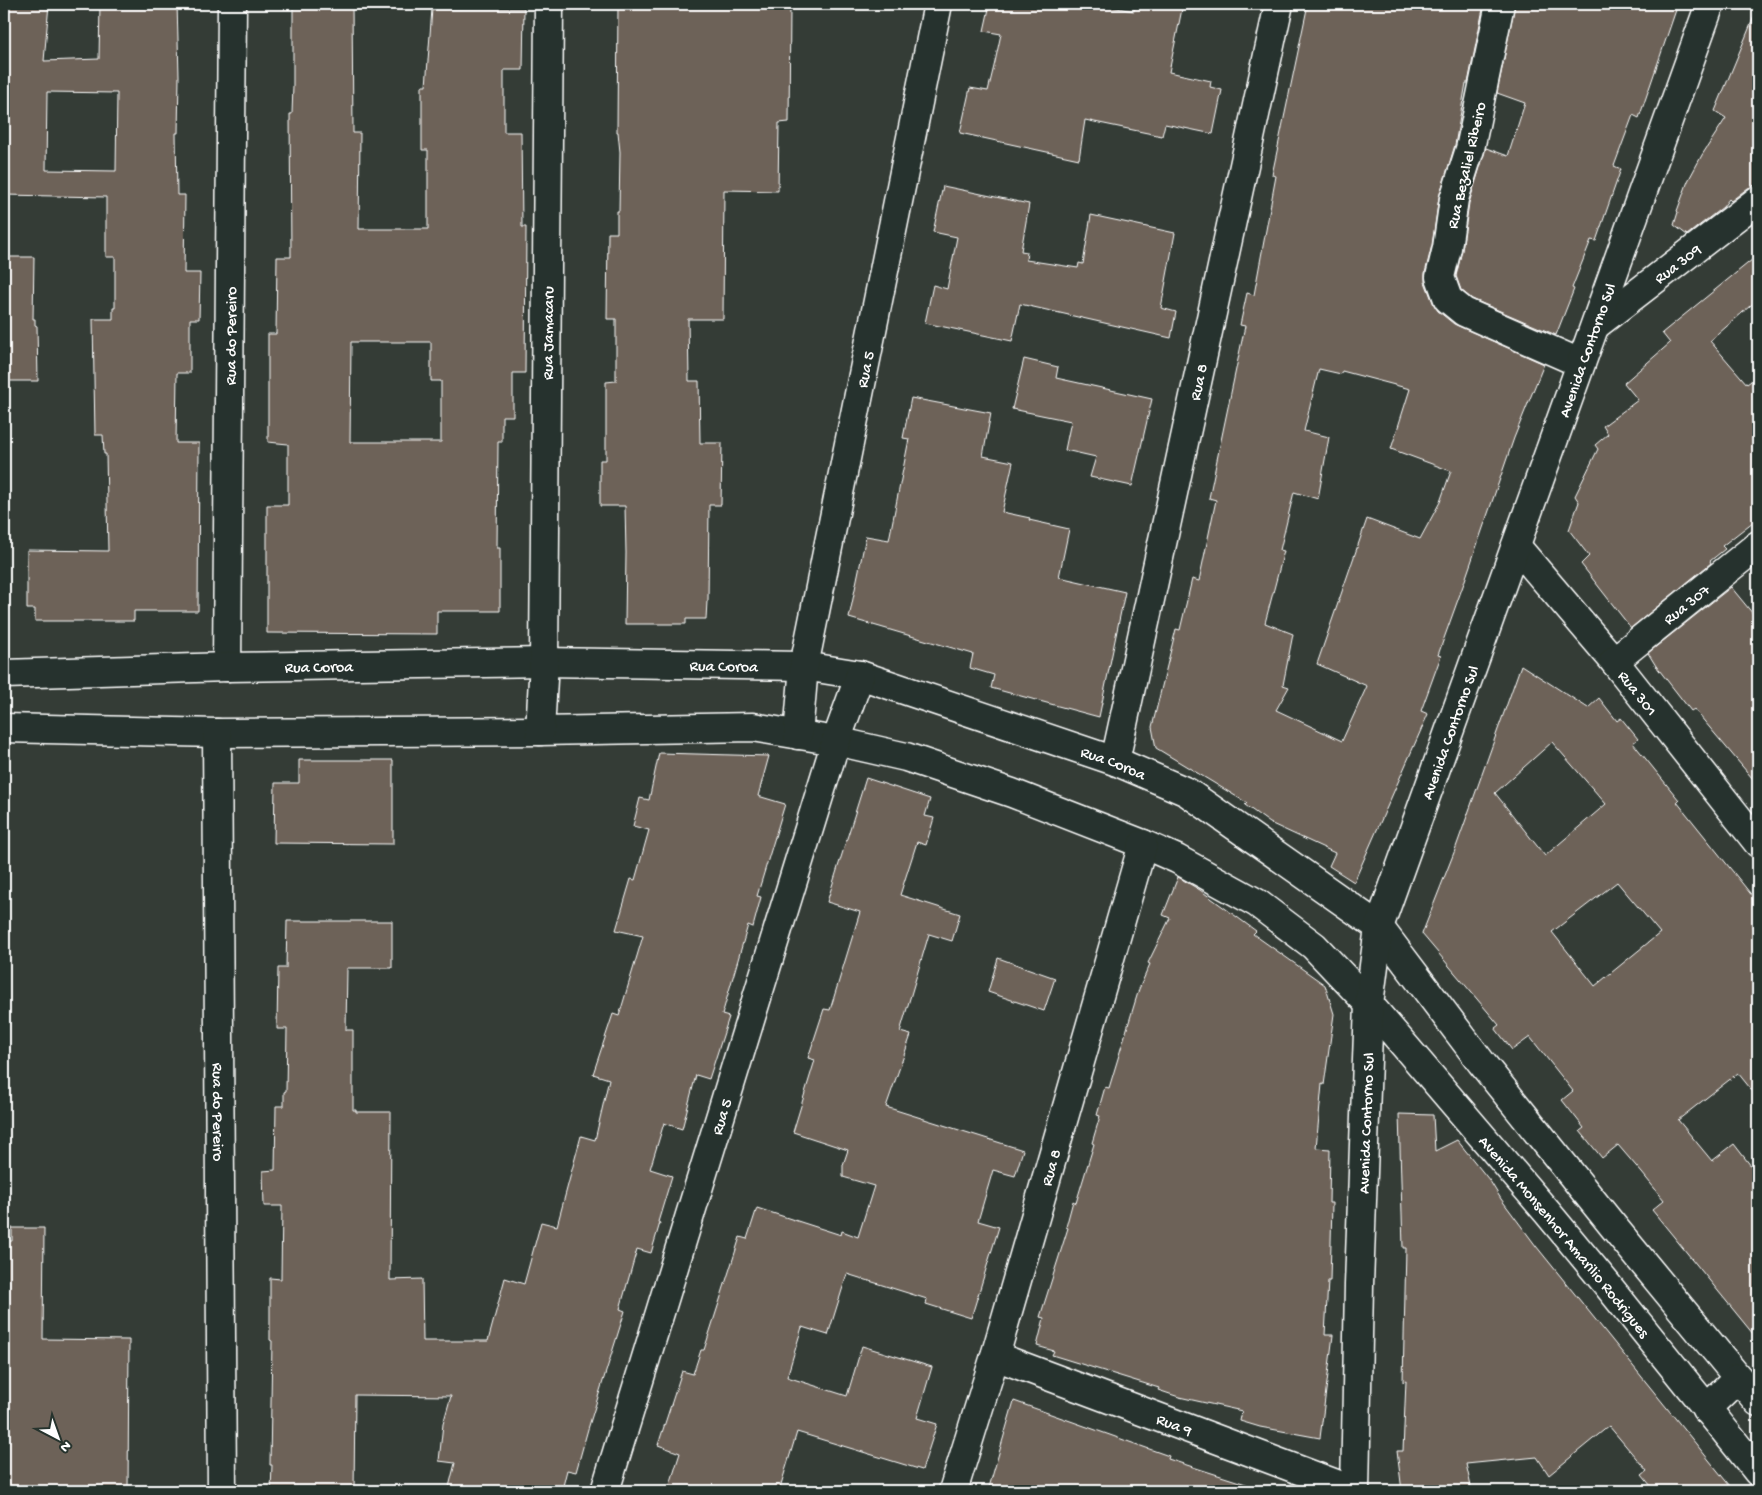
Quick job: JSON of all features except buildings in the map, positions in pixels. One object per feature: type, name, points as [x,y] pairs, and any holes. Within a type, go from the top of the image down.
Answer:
[{"type":"street","name":"Rua do Pereiro","points":[[227,666],[232,4]]},
{"type":"street","name":"Rua Jamacaru","points":[[540,731],[544,662],[548,4]]},
{"type":"street","name":"Rua 5","points":[[798,735],[804,666],[938,4]]},
{"type":"street","name":"Rua 8","points":[[1115,761],[1279,4]]},
{"type":"street","name":"Rua Bezaliel Ribeiro","points":[[1500,4],[1470,149],[1454,199],[1447,248],[1440,277],[1448,299],[1464,312],[1580,363]]},
{"type":"street","name":"Avenida Contorno Sul","points":[[1355,1491],[1359,1276],[1369,1004],[1379,927],[1710,4]]},
{"type":"street","name":"Rua 309","points":[[1596,325],[1758,200]]},
{"type":"street","name":"Rua 307","points":[[1614,661],[1758,545]]},
{"type":"street","name":"Rua 301","points":[[1516,546],[1614,661],[1758,843]]},
{"type":"street","name":"Rua Coroa","points":[[4,674],[227,666],[544,662],[804,666],[860,675],[1115,761],[1187,792],[1379,927]]},
{"type":"street","name":"Rua 5","points":[[605,1491],[836,741],[860,675]]},
{"type":"street","points":[[4,728],[217,733],[540,731],[753,727],[836,741],[906,757],[1012,793],[1177,858],[1257,902],[1314,946],[1369,1004]]},
{"type":"street","name":"Rua do Pereiro","points":[[217,733],[222,1491]]},
{"type":"street","name":"Rua 8","points":[[953,1491],[1143,844]]},
{"type":"street","points":[[1379,927],[1481,1062],[1758,1402]]},
{"type":"street","name":"Avenida Monsenhor Amarilio Rodrigues","points":[[1369,1004],[1588,1261],[1758,1472]]},
{"type":"street","name":"Rua 9","points":[[994,1356],[1355,1491]]},
{"type":"street","points":[[1706,1409],[1738,1378]]}]
